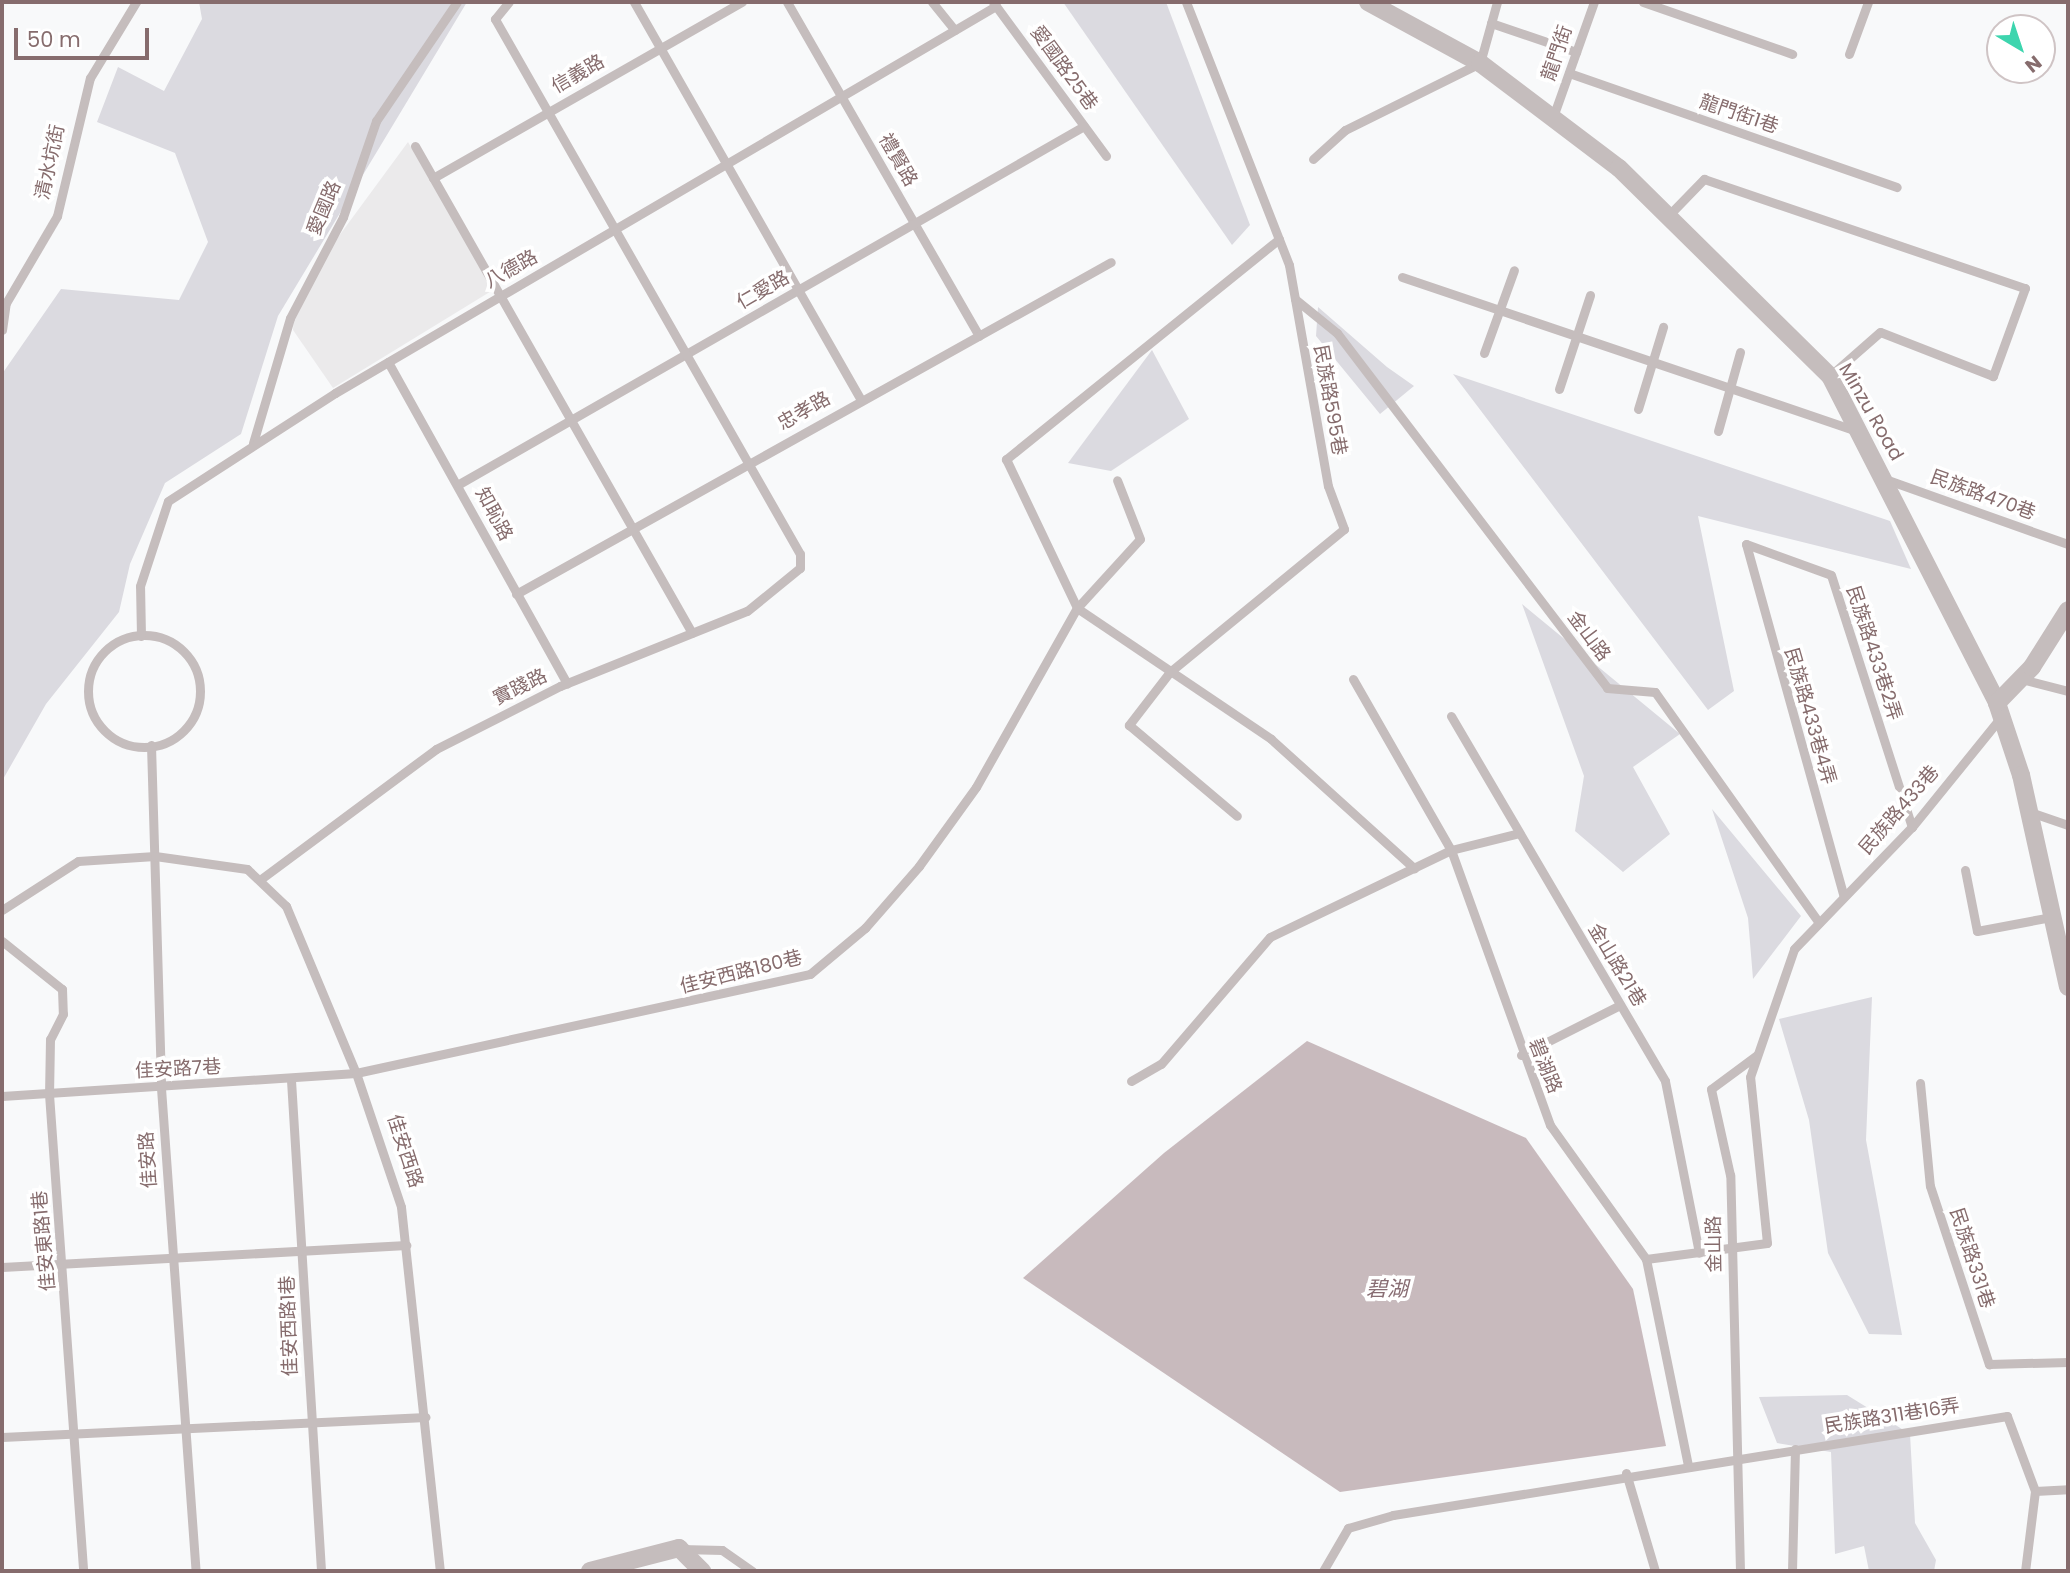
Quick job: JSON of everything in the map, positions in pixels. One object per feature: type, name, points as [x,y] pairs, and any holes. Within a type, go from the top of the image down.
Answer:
[{"type":"street","name":"Minzu Road","points":[[1368,2],[1480,63],[1553,117],[1668,216],[1830,376],[1862,433],[1999,710],[2030,812],[2068,987]]},
{"type":"street","points":[[1999,710],[2068,610]]},
{"type":"street","points":[[590,1571],[680,1548],[702,1571]]},
{"type":"lane","name":"清水坑街","points":[[2,330],[6,303],[57,215],[90,78],[136,2]]},
{"type":"lane","name":"愛國路","points":[[253,443],[289,318],[343,216],[376,121],[457,2]]},
{"type":"lane","points":[[509,2],[495,19],[749,464]]},
{"type":"lane","points":[[634,2],[796,291],[860,399]]},
{"type":"lane","name":"信義路","points":[[433,177],[742,2]]},
{"type":"lane","name":"禮賢路","points":[[787,2],[979,336]]},
{"type":"lane","points":[[932,2],[955,30]]},
{"type":"lane","name":"民族路595巷","points":[[1186,2],[1279,239],[1295,299],[1328,486],[1344,528],[1169,673],[1129,725],[1237,816]]},
{"type":"lane","points":[[1313,159],[1345,130],[1480,63],[1497,2]]},
{"type":"lane","name":"龍門街","points":[[1553,117],[1594,2]]},
{"type":"lane","points":[[1643,2],[1792,54]]},
{"type":"lane","points":[[1849,54],[1868,2]]},
{"type":"lane","name":"八德路","points":[[141,636],[140,586],[168,501],[253,443],[499,295],[616,230],[955,30],[994,4]]},
{"type":"lane","name":"愛國路25巷","points":[[994,4],[1106,156]]},
{"type":"lane","points":[[1491,23],[1576,52]]},
{"type":"lane","name":"龍門街1巷","points":[[1569,73],[1897,187]]},
{"type":"lane","name":"仁愛路","points":[[458,484],[1084,126]]},
{"type":"lane","points":[[415,146],[692,633]]},
{"type":"lane","points":[[1668,216],[1704,179],[2025,288],[1993,376],[1880,332],[1830,376]]},
{"type":"lane","points":[[1279,239],[1006,459],[1077,608],[1169,673],[1271,739],[1414,867]]},
{"type":"lane","name":"忠孝路","points":[[516,594],[860,399],[1111,262]]},
{"type":"lane","points":[[1484,352],[1514,271]]},
{"type":"lane","points":[[1402,277],[1862,433]]},
{"type":"lane","points":[[1559,389],[1590,295]]},
{"type":"lane","name":"金山路","points":[[1295,299],[1337,333],[1606,688],[1655,692],[1819,923]]},
{"type":"lane","points":[[1638,409],[1663,327]]},
{"type":"lane","points":[[1718,431],[1740,352]]},
{"type":"lane","name":"知恥路","points":[[388,362],[567,684]]},
{"type":"lane","name":"實踐路","points":[[261,879],[436,749],[567,684],[747,611],[788,583],[800,568],[800,554],[749,464]]},
{"type":"lane","name":"民族路470巷","points":[[1885,479],[2068,544]]},
{"type":"lane","name":"佳安西路180巷","points":[[356,1073],[810,974],[865,928],[927,855],[976,787],[1077,608],[1140,540],[1117,480]]},
{"type":"lane","name":"民族路433巷2弄","points":[[1746,544],[1830,575],[1912,827]]},
{"type":"lane","name":"民族路433巷4弄","points":[[1746,544],[1844,897]]},
{"type":"lane","points":[[155,635],[182,648],[201,687],[186,728],[151,745],[132,746],[106,733],[87,694],[102,653],[126,636],[155,635]]},
{"type":"lane","name":"碧湖路","points":[[1353,679],[1451,850],[1521,1055],[1550,1125],[1646,1259],[1688,1466]]},
{"type":"lane","points":[[2021,679],[2068,691]]},
{"type":"lane","name":"民族路433巷","points":[[1819,923],[1912,827],[1999,710]]},
{"type":"lane","name":"金山路21巷","points":[[1451,716],[1665,1081],[1699,1253]]},
{"type":"lane","name":"佳安路","points":[[151,745],[161,1088],[182,1424],[196,1571]]},
{"type":"lane","points":[[2030,812],[2068,825]]},
{"type":"lane","points":[[1131,1081],[1161,1063],[1270,937],[1451,850],[1519,833]]},
{"type":"lane","name":"佳安西路","points":[[2,911],[78,860],[155,856],[220,861],[261,879],[286,906],[356,1073],[401,1207],[440,1571]]},
{"type":"lane","points":[[1965,870],[1977,931],[2051,917]]},
{"type":"lane","points":[[1646,1259],[1767,1243],[1750,1077],[1794,949],[1819,923]]},
{"type":"lane","name":"佳安東路1巷","points":[[2,941],[62,989],[63,1014],[50,1039],[49,1094],[64,1262],[83,1571]]},
{"type":"lane","points":[[1521,1055],[1620,1005]]},
{"type":"lane","name":"金山路","points":[[1740,1571],[1730,1175],[1711,1089],[1758,1054]]},
{"type":"lane","name":"佳安路7巷","points":[[2,1096],[291,1080],[356,1073]]},
{"type":"lane","name":"佳安西路1巷","points":[[291,1080],[304,1250],[321,1571]]},
{"type":"lane","name":"民族路331巷","points":[[1920,1083],[1930,1186],[1989,1364],[2068,1362]]},
{"type":"lane","points":[[2,1267],[406,1245]]},
{"type":"lane","name":"民族路311巷16弄","points":[[1323,1571],[1348,1528],[1626,1473],[1702,1464],[2007,1416],[2035,1491]]},
{"type":"lane","points":[[2,1437],[182,1424],[425,1417]]},
{"type":"lane","points":[[1793,1571],[1795,1449]]},
{"type":"lane","points":[[1626,1473],[1656,1571]]},
{"type":"lane","points":[[2025,1571],[2035,1491],[2068,1489]]},
{"type":"lane","points":[[680,1548],[722,1550],[752,1571]]},
{"type":"shaded area","points":[[199,2],[467,2],[278,316],[241,434],[165,483],[130,564],[119,612],[46,704],[2,781],[2,374],[61,289],[179,300],[208,242],[175,153],[97,122],[118,67],[164,91],[202,19]]},
{"type":"shaded area","points":[[1063,2],[1166,2],[1250,225],[1232,245]]},
{"type":"shaded area","points":[[408,142],[493,290],[333,388],[293,330],[294,317],[336,240]]},
{"type":"shaded area","points":[[1318,307],[1387,367],[1414,386],[1380,414],[1316,336]]},
{"type":"shaded area","points":[[1152,350],[1189,419],[1111,471],[1068,463]]},
{"type":"shaded area","points":[[1453,374],[1890,521],[1911,569],[1698,516],[1734,691],[1708,710]]},
{"type":"shaded area","points":[[1522,604],[1680,734],[1633,767],[1670,834],[1623,872],[1575,831],[1584,776]]},
{"type":"shaded area","points":[[1712,809],[1801,916],[1753,979],[1748,918]]},
{"type":"shaded area","points":[[1872,997],[1866,1140],[1902,1335],[1869,1334],[1828,1253],[1809,1120],[1779,1019]]},
{"type":"shaded area","points":[[1847,1395],[1910,1434],[1915,1523],[1936,1560],[1934,1571],[1869,1571],[1864,1546],[1835,1554],[1831,1452],[1777,1443],[1759,1397]]},
{"type":"water","name":"碧湖","points":[[1307,1041],[1526,1138],[1633,1289],[1666,1446],[1340,1492],[1023,1278],[1164,1153]]}]
